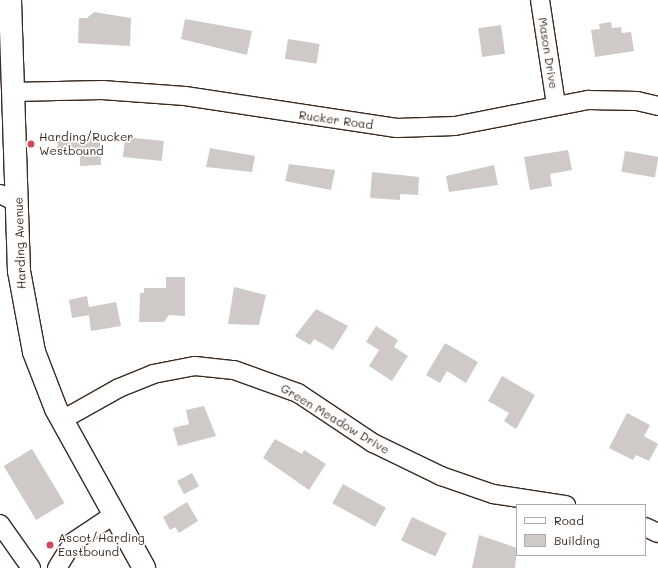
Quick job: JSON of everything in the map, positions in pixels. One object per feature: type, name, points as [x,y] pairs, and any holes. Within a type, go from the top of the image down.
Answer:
[{"type":"main road","name":"Harding Avenue","points":[[10,0],[13,92],[9,198],[27,320],[43,381],[62,420],[141,562]]},
{"type":"street","name":"Mason Drive","points":[[540,0],[556,105]]},
{"type":"street","name":"Rucker Road","points":[[13,92],[48,89],[170,95],[397,128],[455,126],[556,105],[610,99],[658,106]]},
{"type":"street","name":"Green Meadow Drive","points":[[62,420],[119,388],[153,374],[195,366],[234,370],[298,393],[373,443],[441,476],[493,494],[559,504]]},
{"type":"street","points":[[57,568],[73,542],[115,514]]},
{"type":"street","points":[[0,524],[32,568]]},
{"type":"street","points":[[646,527],[658,533]]},
{"type":"building","points":[[94,12],[131,18],[130,46],[78,43],[79,18],[87,18]]},
{"type":"building","points":[[185,19],[252,31],[247,55],[181,39]]},
{"type":"building","points":[[611,22],[612,28],[621,27],[622,33],[631,32],[634,51],[595,57],[591,30],[600,29],[599,24]]},
{"type":"building","points":[[501,25],[505,54],[482,57],[478,28]]},
{"type":"building","points":[[288,39],[320,44],[316,64],[285,59]]},
{"type":"building","points":[[100,133],[101,165],[80,166],[80,154],[58,155],[57,135]]},
{"type":"building","points":[[125,137],[164,141],[162,161],[123,157]]},
{"type":"building","points":[[210,148],[255,156],[252,172],[206,167]]},
{"type":"building","points":[[568,150],[572,170],[550,174],[552,186],[530,190],[524,157]]},
{"type":"building","points":[[625,151],[658,157],[655,178],[621,172]]},
{"type":"building","points":[[289,164],[335,170],[331,190],[285,181]]},
{"type":"building","points":[[494,165],[498,185],[449,192],[446,176]]},
{"type":"building","points":[[372,172],[419,177],[418,195],[400,194],[400,200],[370,198]]},
{"type":"building","points":[[166,277],[185,277],[185,316],[169,315],[164,322],[139,322],[140,293],[144,293],[144,288],[166,288]]},
{"type":"building","points":[[234,287],[266,295],[259,325],[228,324]]},
{"type":"building","points":[[87,296],[89,307],[116,302],[121,326],[91,331],[89,315],[72,318],[69,300]]},
{"type":"building","points":[[316,309],[348,326],[333,350],[314,339],[310,345],[295,336]]},
{"type":"building","points":[[376,326],[398,340],[394,347],[408,356],[392,381],[369,366],[379,350],[366,342]]},
{"type":"building","points":[[445,343],[478,362],[466,383],[447,371],[440,383],[426,375]]},
{"type":"building","points":[[502,376],[535,395],[516,429],[504,421],[509,413],[488,401]]},
{"type":"building","points":[[204,406],[216,436],[178,446],[173,428],[189,424],[186,410]]},
{"type":"building","points":[[627,413],[650,425],[644,436],[658,444],[649,461],[636,455],[633,460],[609,448]]},
{"type":"building","points":[[275,439],[302,454],[304,450],[326,464],[309,490],[263,458]]},
{"type":"building","points":[[32,449],[64,503],[36,520],[4,466]]},
{"type":"building","points":[[192,473],[199,486],[184,494],[177,481]]},
{"type":"building","points":[[343,484],[386,508],[375,527],[332,503]]},
{"type":"building","points":[[187,502],[198,521],[179,533],[175,527],[170,530],[163,517]]},
{"type":"building","points":[[412,517],[446,533],[435,557],[401,541]]},
{"type":"building","points":[[479,535],[516,548],[515,568],[472,568]]},
{"type":"place","name":"Harding/Rucker Westbound","points":[[31,144]]},
{"type":"place","name":"Ascot/Harding Eastbound","points":[[50,545]]}]
